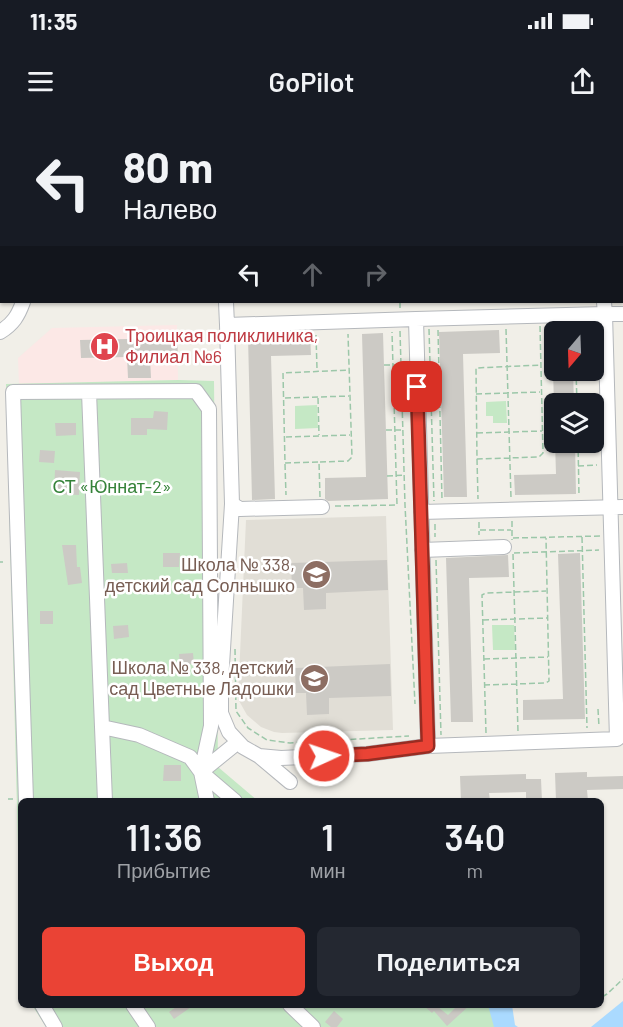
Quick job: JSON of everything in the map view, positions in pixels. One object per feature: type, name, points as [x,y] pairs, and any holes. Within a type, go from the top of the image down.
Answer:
[{"type":"street","points":[[0,332],[18,316],[23,303]]},
{"type":"street","points":[[226,303],[232,504],[221,713],[229,732],[238,742],[259,756],[290,789],[290,767]]},
{"type":"street","points":[[226,325],[416,319],[604,308],[623,314]]},
{"type":"street","points":[[259,756],[281,758],[367,754],[432,739],[620,739],[611,536],[617,507],[604,308]]},
{"type":"street","points":[[416,319],[421,512],[429,546],[432,739]]},
{"type":"street","points":[[26,798],[13,392],[196,391],[209,409],[211,726],[201,772],[206,798]]},
{"type":"street","points":[[89,392],[105,798]]},
{"type":"street","points":[[232,504],[240,509],[321,504]]},
{"type":"street","points":[[421,512],[617,507]]},
{"type":"street","points":[[429,546],[509,546]]},
{"type":"street","points":[[102,727],[139,735],[190,758],[201,772],[231,798]]},
{"type":"street","points":[[201,772],[238,742]]},
{"type":"street","points":[[44,1008],[55,1027]]},
{"type":"street","points":[[135,1008],[148,1027]]},
{"type":"street","points":[[292,1008],[303,1024]]},
{"type":"path","points":[[429,328],[434,504]]},
{"type":"path","points":[[438,328],[443,503]]},
{"type":"path","points":[[319,462],[321,504],[397,505],[392,329]]},
{"type":"path","points":[[400,329],[414,703]]},
{"type":"path","points":[[477,459],[541,456],[543,453],[540,329]]},
{"type":"path","points":[[506,330],[512,530],[509,546],[514,592],[518,733]]},
{"type":"path","points":[[285,463],[350,460],[352,457],[348,334]]},
{"type":"path","points":[[316,335],[317,371]]},
{"type":"path","points":[[384,365],[401,365]]},
{"type":"path","points":[[478,496],[476,368],[541,365]]},
{"type":"path","points":[[286,502],[282,375],[284,372],[349,370]]},
{"type":"path","points":[[475,394],[541,392]]},
{"type":"path","points":[[283,398],[350,396]]},
{"type":"path","points":[[318,397],[319,436]]},
{"type":"path","points":[[386,430],[403,429]]},
{"type":"path","points":[[476,433],[543,431]]},
{"type":"path","points":[[284,437],[351,435]]},
{"type":"path","points":[[578,453],[579,500]]},
{"type":"path","points":[[578,466],[601,465]]},
{"type":"path","points":[[387,476],[405,475]]},
{"type":"path","points":[[433,477],[442,477]]},
{"type":"path","points":[[234,643],[237,672],[236,711],[248,728],[267,740],[290,743],[432,739],[429,546],[434,519]]},
{"type":"path","points":[[479,531],[512,530]]},
{"type":"path","points":[[509,546],[546,537],[611,536]]},
{"type":"path","points":[[484,685],[548,682],[550,679],[546,537]]},
{"type":"path","points":[[582,537],[587,731]]},
{"type":"path","points":[[407,541],[429,546]]},
{"type":"path","points":[[509,546],[546,552],[604,550]]},
{"type":"path","points":[[486,734],[484,594],[547,591]]},
{"type":"path","points":[[483,620],[548,618]]},
{"type":"path","points":[[484,659],[549,657]]},
{"type":"path","points":[[598,709],[599,730]]},
{"type":"path","points":[[604,996],[623,979]]},
{"type":"shaded area","name":"Троицкая поликлиника, Филиал №6","points":[[177,325],[178,380],[19,384],[18,358],[52,328]]},
{"type":"shaded area","points":[[386,516],[393,730],[282,733],[261,727],[247,715],[238,699],[246,520]]},
{"type":"green space","name":"СТ «Юннат-2»","points":[[214,381],[218,767],[254,798],[18,798],[18,847],[6,384]]},
{"type":"green space","points":[[506,401],[507,423],[493,423],[493,416],[486,416],[486,402]]},
{"type":"green space","points":[[317,405],[318,428],[295,429],[295,406]]},
{"type":"green space","points":[[492,625],[514,625],[515,650],[493,650]]},
{"type":"green space","points":[[34,1008],[492,1008],[495,1027],[46,1027]]},
{"type":"water","points":[[623,1001],[623,1027],[591,1027]]},
{"type":"water","points":[[489,1008],[512,1008],[515,1025],[518,1027],[494,1027]]},
{"type":"building","points":[[499,330],[500,353],[463,354],[467,497],[444,497],[439,332]]},
{"type":"building","points":[[383,333],[388,499],[328,501],[325,499],[325,478],[366,477],[362,334]]},
{"type":"building","points":[[310,335],[311,355],[271,356],[275,499],[252,500],[248,337]]},
{"type":"building","points":[[177,338],[178,355],[150,357],[151,378],[128,378],[127,357],[81,358],[80,340]]},
{"type":"building","points":[[553,381],[573,381],[574,393],[554,393]]},
{"type":"building","points":[[154,411],[168,412],[167,430],[147,429],[147,435],[131,435],[131,418],[153,418]]},
{"type":"building","points":[[55,423],[76,423],[76,435],[56,436]]},
{"type":"building","points":[[40,450],[55,451],[54,463],[39,462]]},
{"type":"building","points":[[555,453],[575,453],[576,494],[515,495],[514,475],[556,474]]},
{"type":"building","points":[[55,470],[80,472],[79,495],[54,494]]},
{"type":"building","points":[[62,545],[76,545],[77,567],[80,567],[82,583],[68,585]]},
{"type":"building","points":[[163,553],[180,553],[179,567],[163,567]]},
{"type":"building","points":[[580,553],[585,719],[523,720],[523,700],[563,699],[558,554]]},
{"type":"building","points":[[508,555],[509,577],[469,578],[473,722],[451,722],[446,558]]},
{"type":"building","points":[[387,560],[388,590],[326,593],[326,609],[304,610],[303,588],[292,588],[291,563]]},
{"type":"building","points":[[127,563],[128,573],[112,573],[111,564]]},
{"type":"building","points":[[40,611],[53,611],[53,624],[40,624]]},
{"type":"building","points":[[128,625],[129,637],[114,639],[113,626]]},
{"type":"building","points":[[193,653],[194,664],[180,664],[179,654]]},
{"type":"building","points":[[390,664],[391,696],[329,698],[329,714],[307,715],[306,693],[296,693],[295,668]]},
{"type":"building","points":[[164,765],[181,765],[181,781],[163,781]]},
{"type":"building","points":[[587,772],[587,777],[623,776],[623,789],[587,790],[588,798],[556,798],[555,773]]},
{"type":"building","points":[[526,774],[526,779],[541,779],[542,798],[526,798],[526,792],[489,793],[490,798],[461,798],[460,776]]},
{"type":"building","points":[[175,1008],[190,1008],[174,1019],[169,1012]]},
{"type":"building","points":[[426,1008],[439,1008],[448,1015],[455,1008],[467,1008],[447,1026],[434,1011],[432,1013]]},
{"type":"building","points":[[334,1011],[343,1019],[337,1027],[331,1027],[325,1022]]},
{"type":"place","name":"Троицкая поликлиника, Филиал №6","points":[[104,346]]},
{"type":"place","name":"Школа № 338, детский сад Солнышко","points":[[316,575]]},
{"type":"place","name":"Школа № 338, детский сад Цветные Ладошки","points":[[315,678]]},
{"type":"route","points":[[324,756],[367,754],[428,746],[417,387]]}]
